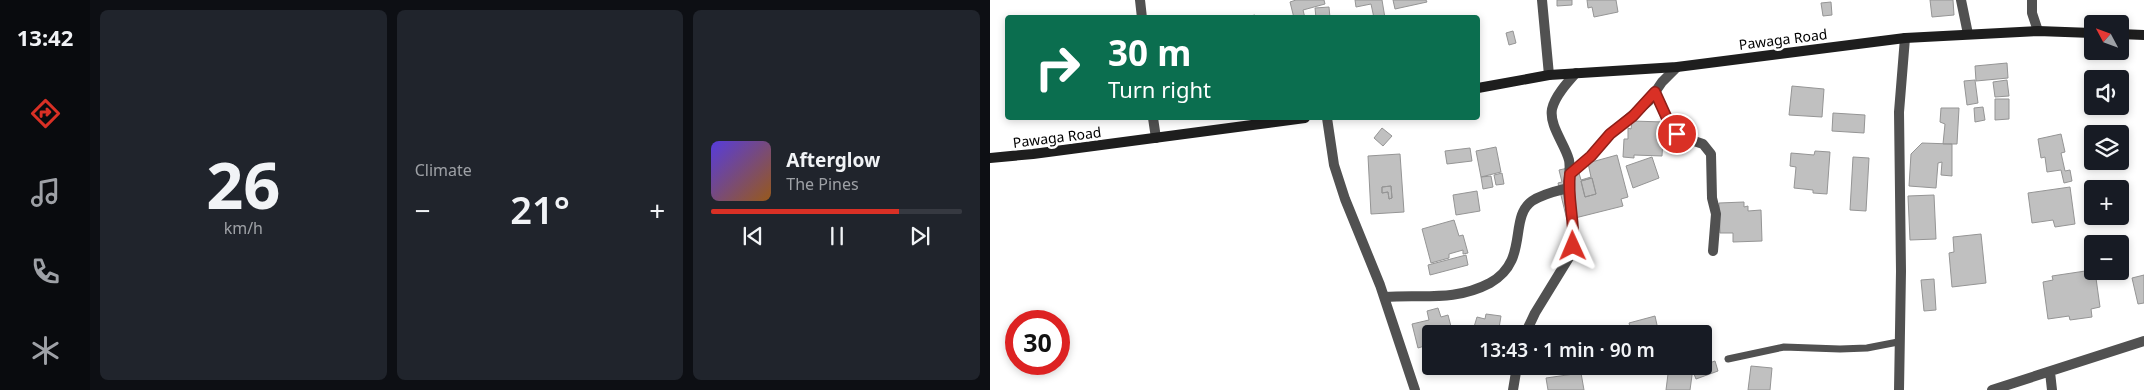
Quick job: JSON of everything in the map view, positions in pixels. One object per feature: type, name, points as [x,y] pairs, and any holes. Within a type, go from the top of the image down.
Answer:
[{"type":"main road","name":"Pawaga Road","points":[[1480,88],[1548,75],[1677,67],[1905,38],[2038,31],[2084,33]]},
{"type":"main road","points":[[2129,34],[2144,35]]},
{"type":"main road","name":"Pawaga Road","points":[[990,158],[1290,120]]},
{"type":"street","points":[[1140,0],[1142,15]]},
{"type":"street","points":[[1542,0],[1548,75]]},
{"type":"street","points":[[1960,0],[1968,34]]},
{"type":"street","points":[[2032,0],[2032,13],[2038,31]]},
{"type":"street","points":[[1899,390],[1898,342],[1901,271],[1899,112],[1905,38]]},
{"type":"street","points":[[1570,174],[1591,156],[1610,134],[1633,116],[1677,67]]},
{"type":"street","points":[[1529,325],[1566,263],[1573,246],[1574,233],[1568,188],[1570,161],[1555,126],[1552,111],[1560,93],[1576,73]]},
{"type":"street","points":[[1655,92],[1673,130],[1682,137],[1703,144],[1711,154],[1712,198],[1716,214],[1713,251]]},
{"type":"street","points":[[1153,120],[1156,138]]},
{"type":"street","points":[[1327,120],[1334,165],[1345,199],[1385,297],[1415,390]]},
{"type":"street","points":[[1385,297],[1437,298],[1460,294],[1490,283],[1504,272],[1514,257],[1521,218],[1530,202],[1568,188]]},
{"type":"street","points":[[1992,390],[2144,341]]},
{"type":"street","points":[[2050,372],[2052,390]]},
{"type":"street","points":[[1513,390],[1516,375]]},
{"type":"lane","points":[[1728,359],[1784,347],[1867,348],[1898,342]]},
{"type":"building","points":[[1296,0],[1324,0],[1325,4],[1303,10],[1304,15],[1293,15],[1290,2]]},
{"type":"building","points":[[1355,0],[1382,0],[1384,15],[1373,15],[1371,4],[1356,7]]},
{"type":"building","points":[[1393,0],[1426,0],[1427,2],[1395,9]]},
{"type":"building","points":[[1557,0],[1572,0],[1572,5],[1557,6]]},
{"type":"building","points":[[1587,0],[1616,0],[1618,12],[1594,17],[1592,7],[1588,8]]},
{"type":"building","points":[[1930,0],[1953,0],[1954,15],[1932,17]]},
{"type":"building","points":[[1831,2],[1832,15],[1823,16],[1821,3]]},
{"type":"building","points":[[1329,7],[1330,15],[1316,15],[1315,8]]},
{"type":"building","points":[[1513,31],[1516,43],[1509,45],[1506,33]]},
{"type":"building","points":[[2007,63],[2008,78],[1976,81],[1975,66]]},
{"type":"building","points":[[1975,80],[1978,103],[1967,105],[1964,81]]},
{"type":"building","points":[[2007,80],[2009,96],[1995,97],[1993,82]]},
{"type":"building","points":[[1792,86],[1824,89],[1822,117],[1789,115]]},
{"type":"building","points":[[1995,99],[2009,99],[2009,119],[1995,120]]},
{"type":"building","points":[[1983,107],[1985,120],[1975,122],[1974,108]]},
{"type":"building","points":[[1941,108],[1959,108],[1957,144],[1943,144],[1945,124],[1940,122]]},
{"type":"building","points":[[1833,113],[1865,115],[1864,133],[1832,131]]},
{"type":"building","points":[[1632,121],[1664,122],[1662,156],[1634,155],[1634,158],[1623,157],[1624,139],[1628,139],[1628,128],[1631,129]]},
{"type":"building","points":[[1382,128],[1392,136],[1383,146],[1374,138]]},
{"type":"building","points":[[2061,134],[2065,152],[2061,153],[2065,171],[2070,170],[2072,181],[2064,183],[2061,170],[2047,172],[2045,157],[2041,158],[2038,139]]},
{"type":"building","points":[[1922,143],[1952,144],[1952,176],[1941,175],[1942,162],[1938,163],[1936,188],[1909,186],[1911,154]]},
{"type":"building","points":[[1496,147],[1501,172],[1481,177],[1476,151]]},
{"type":"building","points":[[1470,148],[1472,161],[1447,164],[1445,151]]},
{"type":"building","points":[[1815,151],[1830,152],[1827,194],[1813,193],[1813,190],[1794,188],[1796,167],[1790,166],[1791,153],[1814,155]]},
{"type":"building","points":[[1400,154],[1404,212],[1371,214],[1368,156]],"holes":[[[1391,186],[1392,198],[1389,199],[1388,192],[1382,193],[1382,187]]]},
{"type":"building","points":[[1617,155],[1628,197],[1621,199],[1623,206],[1567,220],[1558,183],[1562,182],[1559,170],[1577,166],[1581,180],[1591,177],[1588,163]],"holes":[[[1592,178],[1596,194],[1585,197],[1581,181]]]},
{"type":"building","points":[[1652,157],[1659,178],[1633,188],[1626,166]]},
{"type":"building","points":[[1853,157],[1869,158],[1866,211],[1850,210]]},
{"type":"building","points":[[1502,173],[1504,184],[1496,185],[1494,175]]},
{"type":"building","points":[[1491,176],[1493,187],[1483,189],[1481,177]]},
{"type":"building","points":[[1592,178],[1596,194],[1585,197],[1581,181]]},
{"type":"building","points":[[1391,186],[1392,198],[1389,199],[1388,192],[1382,193],[1382,187]]},
{"type":"building","points":[[2070,187],[2075,224],[2055,227],[2053,220],[2032,223],[2028,193]]},
{"type":"building","points":[[1477,191],[1480,211],[1456,215],[1453,195]]},
{"type":"building","points":[[1934,195],[1936,239],[1910,240],[1908,196]]},
{"type":"building","points":[[1744,202],[1744,207],[1748,206],[1748,211],[1761,210],[1762,241],[1733,242],[1733,233],[1720,233],[1719,203]]},
{"type":"building","points":[[1454,220],[1459,236],[1463,235],[1468,253],[1463,254],[1463,250],[1449,254],[1449,258],[1431,263],[1422,229]]},
{"type":"building","points":[[1981,234],[1986,283],[1952,287],[1949,253],[1954,252],[1953,237]]},
{"type":"building","points":[[1466,255],[1468,265],[1430,275],[1428,265]]},
{"type":"building","points":[[2084,271],[2084,280],[2096,280],[2100,307],[2091,309],[2092,317],[2070,320],[2069,316],[2048,319],[2043,282],[2053,280],[2052,276]]},
{"type":"building","points":[[2144,275],[2144,303],[2138,304],[2132,278]]},
{"type":"building","points":[[1934,279],[1936,310],[1924,311],[1921,280]]},
{"type":"building","points":[[1438,308],[1441,317],[1448,315],[1451,325],[1422,325],[1422,347],[1418,348],[1412,324],[1429,320],[1427,311]]},
{"type":"building","points":[[1486,314],[1501,316],[1500,325],[1475,325],[1477,317],[1485,319]]},
{"type":"building","points":[[1655,316],[1657,325],[1630,325],[1629,323]]},
{"type":"building","points":[[1715,361],[1718,371],[1712,373],[1712,362]]},
{"type":"building","points":[[1751,366],[1772,368],[1770,390],[1748,390]]},
{"type":"building","points":[[1581,375],[1584,390],[1548,390],[1546,378]]},
{"type":"building","points":[[1668,375],[1692,375],[1690,390],[1666,390]]},
{"type":"building","points":[[1694,375],[1707,375],[1696,379]]},
{"type":"route","points":[[1573,246],[1572,209],[1568,188],[1570,174],[1591,156],[1610,134],[1649,101],[1655,92],[1670,125],[1677,134]]}]
